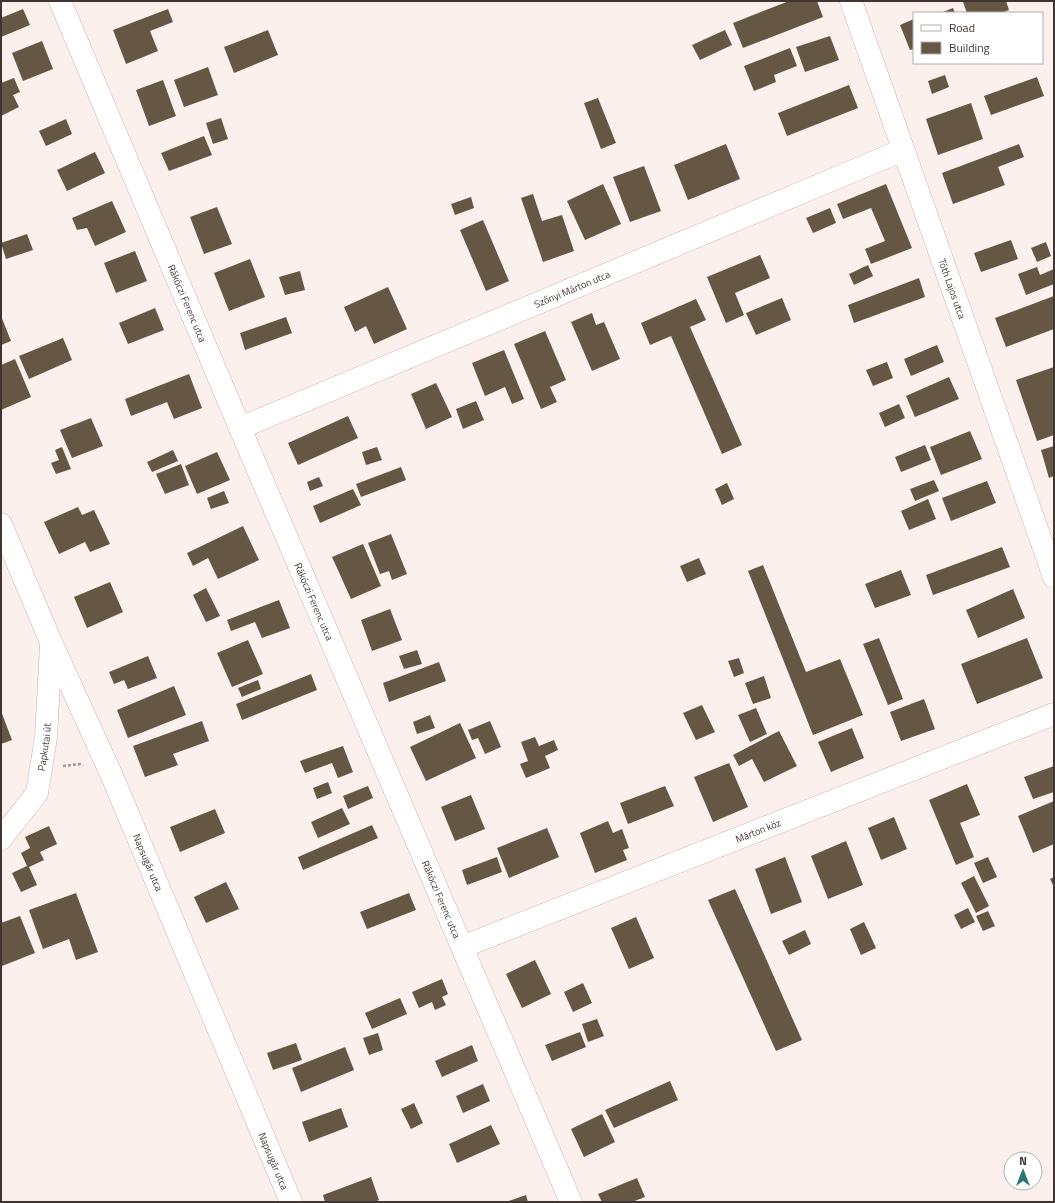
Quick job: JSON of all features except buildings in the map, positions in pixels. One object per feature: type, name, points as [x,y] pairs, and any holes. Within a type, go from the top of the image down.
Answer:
[{"type":"street","name":"Rákóczi Ferenc utca","points":[[60,1],[240,428],[571,1202]]},
{"type":"street","name":"Tóth Lajos utca","points":[[851,1],[1054,577]]},
{"type":"street","name":"Szőnyi Márton utca","points":[[240,428],[903,150]]},
{"type":"street","name":"Napsugár utca","points":[[1,524],[51,642],[112,776],[291,1202]]},
{"type":"street","name":"Papkutai út","points":[[1,839],[37,793],[46,737],[51,642]]},
{"type":"street","name":"Márton köz","points":[[462,947],[1054,714]]},
{"type":"path","points":[[60,767],[80,764],[112,776]]}]
